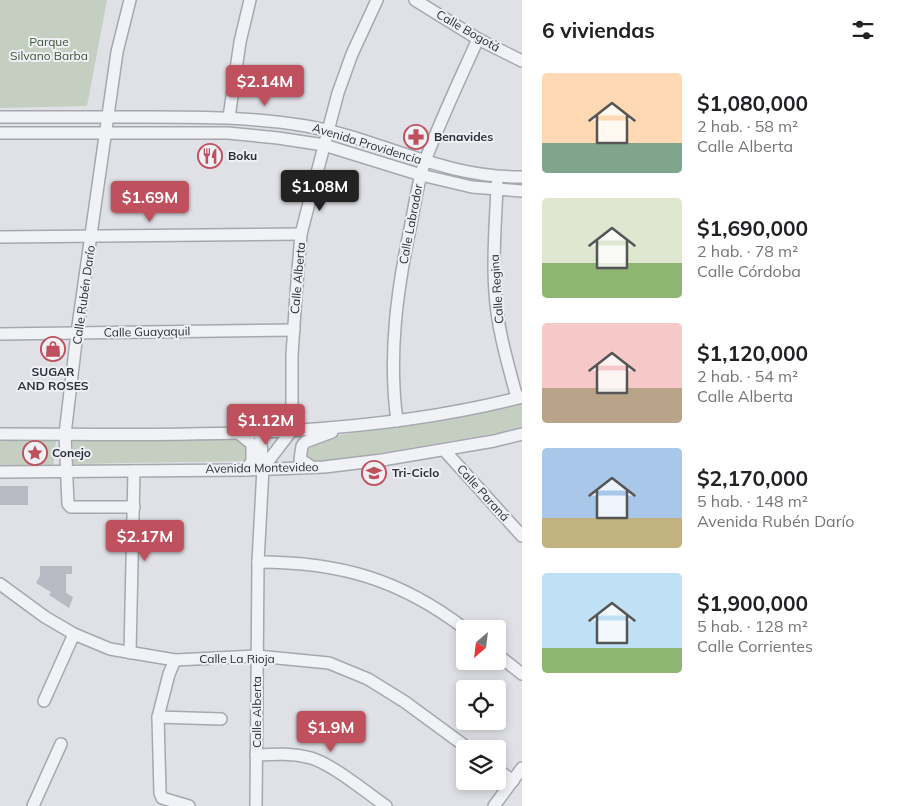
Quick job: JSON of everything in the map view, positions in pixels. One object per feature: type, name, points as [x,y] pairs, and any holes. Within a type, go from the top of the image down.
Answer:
[{"type":"street","name":"Calle Rubén Darío","points":[[130,0],[117,52],[65,434],[68,504],[71,507],[134,507]]},
{"type":"street","points":[[229,117],[240,42],[250,0]]},
{"type":"street","name":"Calle Alberta","points":[[292,430],[294,330],[301,234],[327,129],[338,94],[352,54],[377,0]]},
{"type":"street","name":"Calle Bogotá","points":[[415,0],[478,39],[522,61]]},
{"type":"street","name":"Calle Labrador","points":[[397,421],[394,394],[395,313],[421,175],[425,161],[478,39]]},
{"type":"street","name":"Avenida Providencia","points":[[0,117],[229,117],[279,121],[327,129],[457,170],[497,177],[522,177]]},
{"type":"street","name":"Avenida Providencia","points":[[0,133],[228,133],[278,138],[324,145],[421,175],[472,187],[522,191]]},
{"type":"street","name":"Calle Regina","points":[[497,177],[494,251],[495,294],[502,339],[519,398]]},
{"type":"street","points":[[0,237],[301,234]]},
{"type":"street","name":"Calle Guayaquil","points":[[0,334],[294,330]]},
{"type":"street","points":[[0,434],[237,432],[345,427],[455,412],[519,398]]},
{"type":"street","points":[[312,467],[300,459],[302,446],[305,442],[345,427]]},
{"type":"street","points":[[263,468],[292,430]]},
{"type":"street","name":"Calle Alberta","points":[[256,806],[258,562],[263,468],[260,431]]},
{"type":"street","points":[[237,432],[252,444],[252,461],[246,470]]},
{"type":"street","name":"Avenida Montevideo","points":[[0,472],[246,470],[312,467],[382,460],[494,441],[522,434]]},
{"type":"street","name":"Calle Paraná","points":[[444,450],[522,536]]},
{"type":"street","points":[[130,653],[134,471]]},
{"type":"street","points":[[258,562],[303,562],[324,565],[367,576],[423,600],[456,624]]},
{"type":"street","name":"Calle La Rioja","points":[[0,584],[74,634],[110,649],[175,660],[257,656],[329,663],[368,679],[405,702],[457,740]]},
{"type":"street","points":[[44,701],[74,634]]},
{"type":"street","points":[[175,660],[169,674],[158,717],[160,793],[162,798],[188,806]]},
{"type":"street","points":[[506,661],[522,674]]},
{"type":"street","points":[[158,717],[220,719]]},
{"type":"street","points":[[33,806],[61,744]]},
{"type":"street","points":[[256,755],[295,755],[321,762],[386,806]]},
{"type":"street","points":[[494,806],[522,768]]},
{"type":"street","points":[[506,776],[513,781]]},
{"type":"green space","name":"Parque Silvano Barba","points":[[0,0],[107,0],[87,106],[0,108]]},
{"type":"green space","points":[[522,403],[522,429],[330,461],[304,461],[307,441],[451,419]]},
{"type":"green space","points":[[241,438],[248,443],[250,461],[72,464],[73,440]]},
{"type":"green space","points":[[0,441],[56,441],[53,468],[0,467]]},
{"type":"building","points":[[0,486],[28,486],[28,505],[0,505]]},
{"type":"building","points":[[40,566],[72,566],[72,574],[66,574],[66,593],[73,597],[69,608],[49,595],[51,592],[36,583],[40,576]]},
{"type":"place","name":"Benavides","points":[[416,137]]},
{"type":"place","name":"Boku","points":[[210,156]]},
{"type":"place","name":"SUGAR AND ROSES","points":[[53,349]]},
{"type":"place","name":"Conejo","points":[[35,453]]},
{"type":"place","name":"Tri-Ciclo","points":[[374,473]]}]
